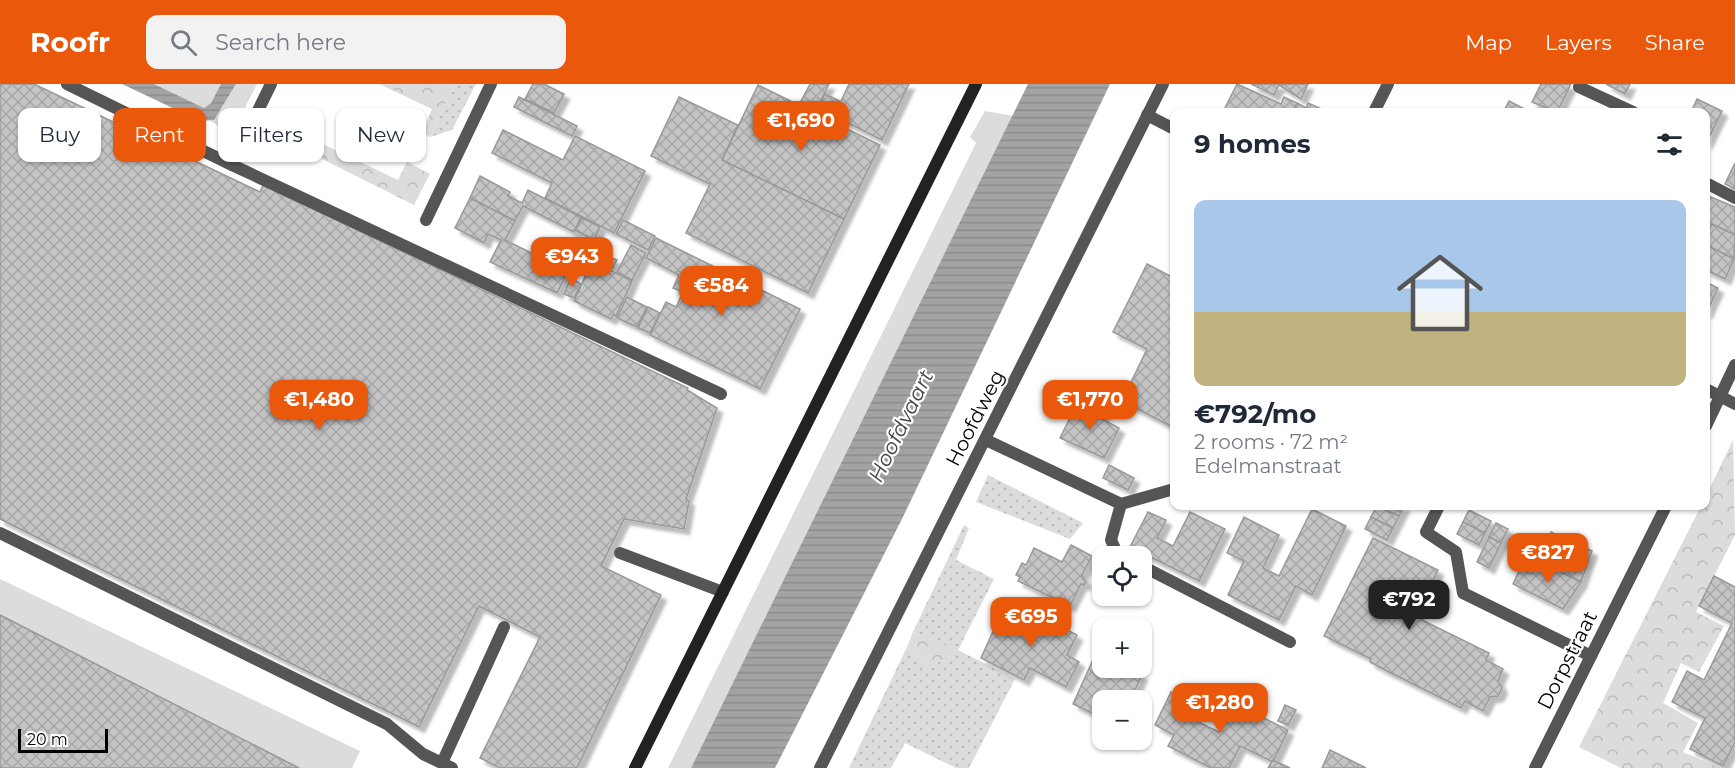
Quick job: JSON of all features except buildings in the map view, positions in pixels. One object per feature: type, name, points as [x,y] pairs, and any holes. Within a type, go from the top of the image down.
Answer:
[{"type":"street","points":[[67,84],[232,165],[721,394]]},
{"type":"street","points":[[232,165],[271,84]]},
{"type":"street","points":[[426,220],[491,84]]},
{"type":"street","points":[[635,768],[976,84]]},
{"type":"street","name":"Hoofdweg","points":[[820,768],[1163,84]]},
{"type":"street","points":[[1376,108],[1388,84]]},
{"type":"street","points":[[1579,87],[1624,108]]},
{"type":"street","points":[[1147,115],[1170,127]]},
{"type":"street","points":[[1710,185],[1735,198]]},
{"type":"street","points":[[1710,418],[1735,365]]},
{"type":"street","points":[[1710,392],[1735,404]]},
{"type":"street","points":[[986,440],[1121,504],[1170,490]]},
{"type":"street","points":[[1114,546],[1112,540],[1121,504]]},
{"type":"street","points":[[1437,510],[1426,532],[1456,552],[1463,593],[1591,656]]},
{"type":"street","name":"Dorpstraat","points":[[1535,768],[1664,510]]},
{"type":"street","points":[[0,533],[387,724],[423,754],[447,765],[504,627]]},
{"type":"street","points":[[620,553],[723,592]]},
{"type":"street","points":[[1152,571],[1290,642]]},
{"type":"green space","points":[[154,84],[221,84],[211,103],[204,108]]},
{"type":"green space","points":[[236,84],[257,84],[245,108],[221,108]]},
{"type":"green space","points":[[379,84],[455,84],[430,137],[426,134],[426,123],[432,109]]},
{"type":"green space","points":[[455,84],[476,84],[452,130],[430,137]]},
{"type":"green space","points":[[985,111],[1014,116],[691,768],[668,768],[976,143],[970,137]]},
{"type":"green space","points":[[218,113],[218,125],[210,121]]},
{"type":"green space","points":[[324,144],[336,150],[336,162],[361,162],[398,180],[407,162],[430,174],[414,205],[324,160]]},
{"type":"green space","points":[[1733,440],[1735,535],[1696,612],[1724,626],[1699,672],[1681,663],[1663,703],[1698,723],[1683,752],[1720,768],[1621,768],[1579,747],[1699,510],[1710,510],[1710,488]]},
{"type":"green space","points":[[988,475],[1083,523],[1070,539],[976,502]]},
{"type":"green space","points":[[964,525],[969,528],[956,560],[994,579],[958,650],[1015,679],[969,768],[956,768],[905,743],[891,768],[849,768],[907,647],[929,668],[957,650],[913,632]]},
{"type":"green space","points":[[0,579],[360,751],[352,768],[0,768]]},
{"type":"green space","points":[[913,632],[958,650],[929,668],[907,647]]},
{"type":"water","points":[[122,84],[154,84],[204,108],[173,108]]},
{"type":"water","points":[[221,84],[236,84],[221,108],[218,108],[214,120],[206,121],[206,108],[204,108],[211,103]]},
{"type":"water","name":"Hoofdvaart","points":[[1028,84],[1110,84],[902,519],[775,768],[691,768]]}]
